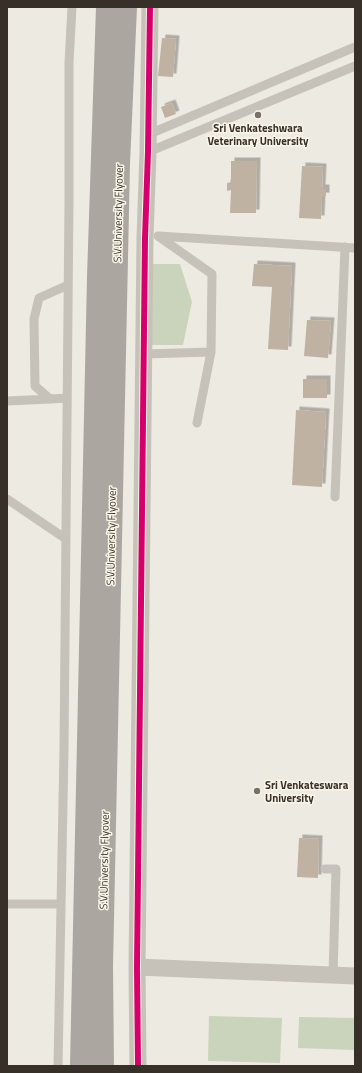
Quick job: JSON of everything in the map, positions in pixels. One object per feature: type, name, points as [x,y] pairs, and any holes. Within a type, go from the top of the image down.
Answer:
[{"type":"main road","name":"S.V.University Flyover","points":[[81,1066],[98,293],[107,7]]},
{"type":"main road","name":"S.V.University Flyover","points":[[103,1066],[102,966],[119,164],[126,7]]},
{"type":"street","points":[[138,1066],[137,967],[144,354],[152,236],[147,135],[150,7]]},
{"type":"street","points":[[137,967],[355,976]]},
{"type":"lane","points":[[58,1066],[64,749],[69,63],[72,7]]},
{"type":"lane","points":[[147,135],[355,47]]},
{"type":"lane","points":[[148,152],[355,66]]},
{"type":"lane","points":[[152,236],[355,248]]},
{"type":"lane","points":[[152,236],[212,274],[211,352],[197,423]]},
{"type":"lane","points":[[334,497],[345,247]]},
{"type":"lane","points":[[50,399],[35,386],[34,319],[39,298],[68,285]]},
{"type":"lane","points":[[144,354],[211,352]]},
{"type":"lane","points":[[7,401],[67,398]]},
{"type":"lane","points":[[7,499],[66,539]]},
{"type":"lane","points":[[325,869],[336,869],[333,975]]},
{"type":"lane","points":[[7,904],[61,904]]},
{"type":"green space","points":[[147,264],[180,264],[192,302],[183,345],[147,345]]},
{"type":"green space","points":[[209,1016],[282,1018],[280,1063],[208,1061]]},
{"type":"green space","points":[[299,1017],[355,1018],[355,1050],[298,1048]]},
{"type":"building","points":[[162,38],[176,39],[173,77],[158,76]]},
{"type":"building","points":[[172,103],[176,114],[165,118],[161,107]]},
{"type":"building","points":[[231,161],[257,161],[256,213],[230,213],[231,190],[227,191],[227,183],[231,182]]},
{"type":"building","points":[[302,166],[323,167],[322,188],[326,188],[326,196],[322,196],[321,219],[299,218]]},
{"type":"building","points":[[254,264],[292,266],[288,350],[268,349],[272,287],[252,286]]},
{"type":"building","points":[[307,320],[331,321],[328,358],[304,356]]},
{"type":"building","points":[[303,379],[327,379],[327,398],[303,398]]},
{"type":"building","points":[[296,410],[326,412],[322,487],[292,485]]},
{"type":"building","points":[[299,838],[319,839],[318,878],[297,877]]},
{"type":"cycle path","points":[[138,1066],[137,967],[145,238],[150,7]]},
{"type":"place","name":"Sri Venkateshwara Veterinary University","points":[[258,115]]},
{"type":"place","name":"Sri Venkateswara University","points":[[257,791]]}]
